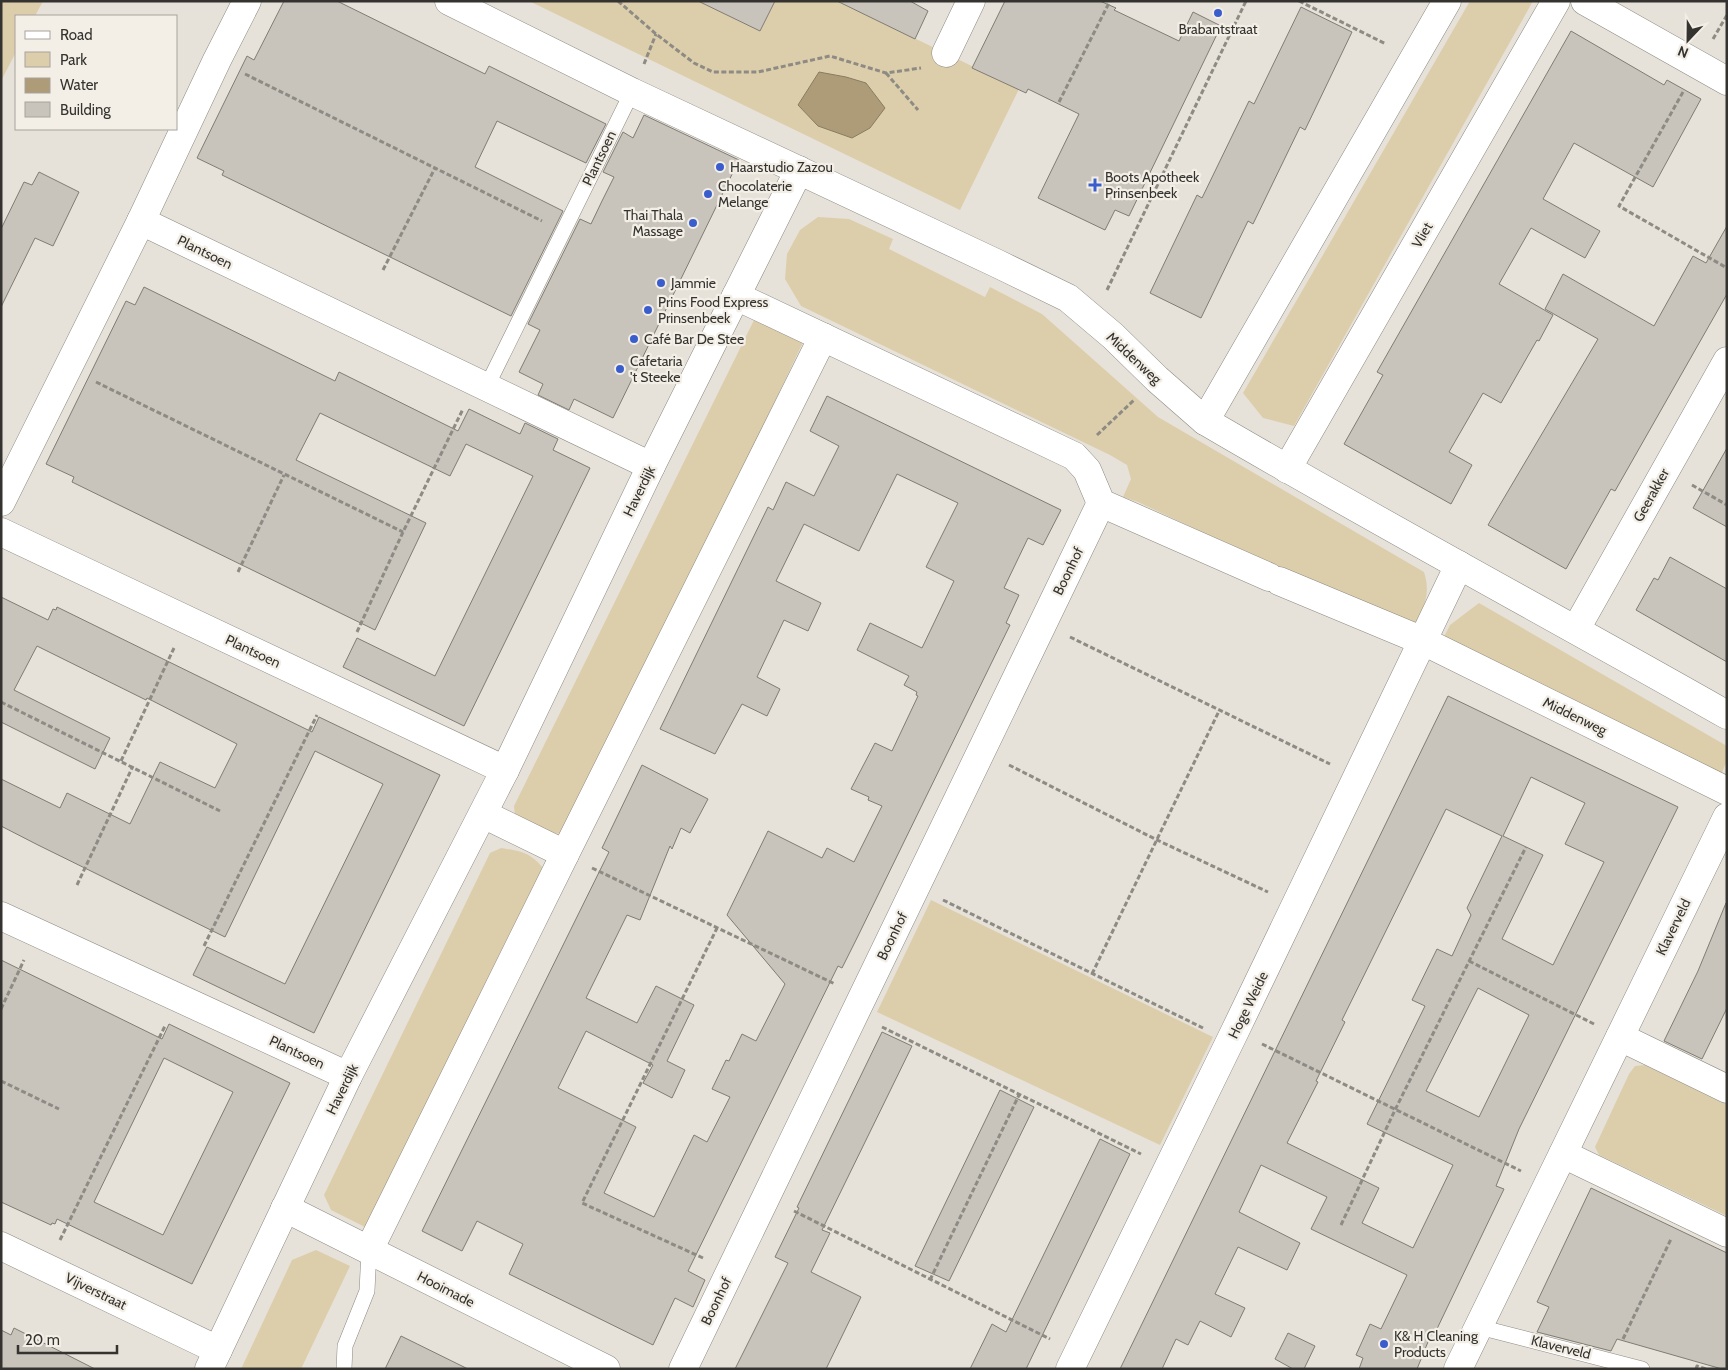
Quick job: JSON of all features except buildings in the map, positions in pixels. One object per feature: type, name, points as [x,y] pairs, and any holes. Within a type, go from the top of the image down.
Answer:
[{"type":"street","points":[[1,502],[141,221],[247,1]]},
{"type":"street","points":[[450,1],[632,92],[799,170]]},
{"type":"street","points":[[938,60],[971,1]]},
{"type":"street","points":[[1205,421],[1447,1]]},
{"type":"street","name":"Vliet","points":[[1287,469],[1556,1]]},
{"type":"street","points":[[1585,1],[1727,81]]},
{"type":"street","name":"Middenweg","points":[[799,170],[1068,298],[1205,421],[1287,469],[1727,715]]},
{"type":"street","name":"Haverdijk","points":[[214,1359],[348,1076],[505,770],[651,466],[799,170]]},
{"type":"street","name":"Plantsoen","points":[[141,221],[651,466]]},
{"type":"street","points":[[736,296],[1074,456],[1087,470],[1101,503]]},
{"type":"street","points":[[369,1250],[823,337]]},
{"type":"street","name":"Geerakker","points":[[1576,629],[1727,360]]},
{"type":"street","name":"Middenweg","points":[[1101,503],[1274,579],[1423,640],[1727,791]]},
{"type":"street","name":"Boonhof","points":[[683,1369],[1101,503]]},
{"type":"street","name":"Plantsoen","points":[[1,532],[505,770]]},
{"type":"street","points":[[1423,640],[1460,565]]},
{"type":"street","name":"Hoge Weide","points":[[1074,1360],[1233,1036],[1423,640]]},
{"type":"street","points":[[483,814],[565,854]]},
{"type":"street","name":"Klaverveld","points":[[1458,1369],[1727,817]]},
{"type":"street","name":"Plantsoen","points":[[1,916],[348,1076]]},
{"type":"street","points":[[1620,1037],[1727,1089]]},
{"type":"street","points":[[1564,1154],[1727,1233]]},
{"type":"street","name":"Hooimade","points":[[285,1208],[606,1369]]},
{"type":"street","name":"Vijverstraat","points":[[1,1246],[47,1268],[214,1359]]},
{"type":"lane","name":"Plantsoen","points":[[482,384],[563,232],[632,92]]},
{"type":"lane","points":[[344,1369],[345,1346],[367,1291],[369,1250]]},
{"type":"lane","name":"Klaverveld","points":[[1479,1327],[1642,1369]]},
{"type":"path","points":[[618,1],[656,34],[694,63],[713,72],[758,72],[830,56],[886,72],[938,60]]},
{"type":"path","points":[[1058,102],[1110,1]]},
{"type":"path","points":[[1093,320],[1246,1]]},
{"type":"path","points":[[1299,1],[1415,58]]},
{"type":"path","points":[[1727,15],[1619,206],[1727,268]]},
{"type":"path","points":[[217,60],[563,232]]},
{"type":"path","points":[[886,72],[918,110]]},
{"type":"path","points":[[383,270],[435,168]]},
{"type":"path","points":[[67,368],[403,532]]},
{"type":"path","points":[[1074,456],[1156,379]]},
{"type":"path","points":[[357,632],[403,532],[482,384]]},
{"type":"path","points":[[1665,470],[1727,505]]},
{"type":"path","points":[[238,572],[284,475]]},
{"type":"path","points":[[121,761],[187,620]]},
{"type":"path","points":[[1043,624],[1357,778]]},
{"type":"path","points":[[204,946],[330,688]]},
{"type":"path","points":[[1,702],[133,766],[220,811]]},
{"type":"path","points":[[1092,974],[1219,711]]},
{"type":"path","points":[[981,751],[1157,840],[1296,905]]},
{"type":"path","points":[[77,885],[133,766]]},
{"type":"path","points":[[1342,1225],[1395,1110],[1526,847]]},
{"type":"path","points":[[565,854],[717,928],[1019,1095],[1168,1168]]},
{"type":"path","points":[[916,887],[1092,974],[1395,1110],[1548,1185]]},
{"type":"path","points":[[717,928],[582,1202],[730,1271]]},
{"type":"path","points":[[1,1009],[37,932]]},
{"type":"path","points":[[1469,961],[1620,1037]]},
{"type":"path","points":[[47,1268],[179,998]]},
{"type":"path","points":[[1,1081],[59,1109]]},
{"type":"path","points":[[930,1280],[1019,1095]]},
{"type":"path","points":[[766,1197],[930,1280],[1074,1360]]},
{"type":"path","points":[[1613,1360],[1684,1213]]},
{"type":"path","points":[[1696,1369],[1697,1366],[1706,1369]]},
{"type":"green space","points":[[1,1],[43,1],[36,15],[15,15],[15,54],[1,81]]},
{"type":"green space","points":[[529,1],[698,1],[760,31],[775,1],[838,1],[1019,89],[960,210]]},
{"type":"green space","points":[[1470,1],[1533,1],[1294,426],[1263,418],[1243,393]]},
{"type":"green space","points":[[818,217],[849,219],[893,239],[889,249],[985,297],[990,287],[1042,314],[1158,417],[1424,572],[1427,589],[1425,603],[1412,631],[1138,502],[1123,497],[1131,479],[1127,465],[1110,455],[801,306],[785,279],[787,254],[800,230]]},
{"type":"green space","points":[[757,314],[805,338],[663,636],[564,833],[557,834],[538,830],[515,817],[514,806]]},
{"type":"green space","points":[[1479,603],[1727,746],[1727,760],[1718,783],[1440,645],[1450,625]]},
{"type":"green space","points":[[501,848],[527,854],[537,861],[546,872],[367,1228],[331,1210],[324,1195],[490,853]]},
{"type":"green space","points":[[931,900],[1213,1037],[1160,1145],[877,1012]]},
{"type":"green space","points":[[1645,1065],[1727,1105],[1727,1216],[1599,1155],[1595,1147],[1629,1074],[1635,1066]]},
{"type":"green space","points":[[316,1250],[350,1266],[301,1369],[241,1369],[292,1260]]},
{"type":"water","points":[[819,72],[866,83],[885,108],[870,128],[852,138],[818,126],[798,105]]},
{"type":"place","name":"Brabantstraat","points":[[1218,13]]},
{"type":"place","name":"Haarstudio Zazou","points":[[720,167]]},
{"type":"place","name":"Boots Apotheek Prinsenbeek","points":[[1095,185]]},
{"type":"place","name":"Chocolaterie Melange","points":[[708,194]]},
{"type":"place","name":"Thai Thala Massage","points":[[693,223]]},
{"type":"place","name":"Jammie","points":[[661,283]]},
{"type":"place","name":"Prins Food Express Prinsenbeek","points":[[648,310]]},
{"type":"place","name":"Café Bar De Stee","points":[[634,339]]},
{"type":"place","name":"Cafetaria 't Steeke","points":[[620,369]]},
{"type":"place","name":"K& H Cleaning Products","points":[[1384,1344]]}]
